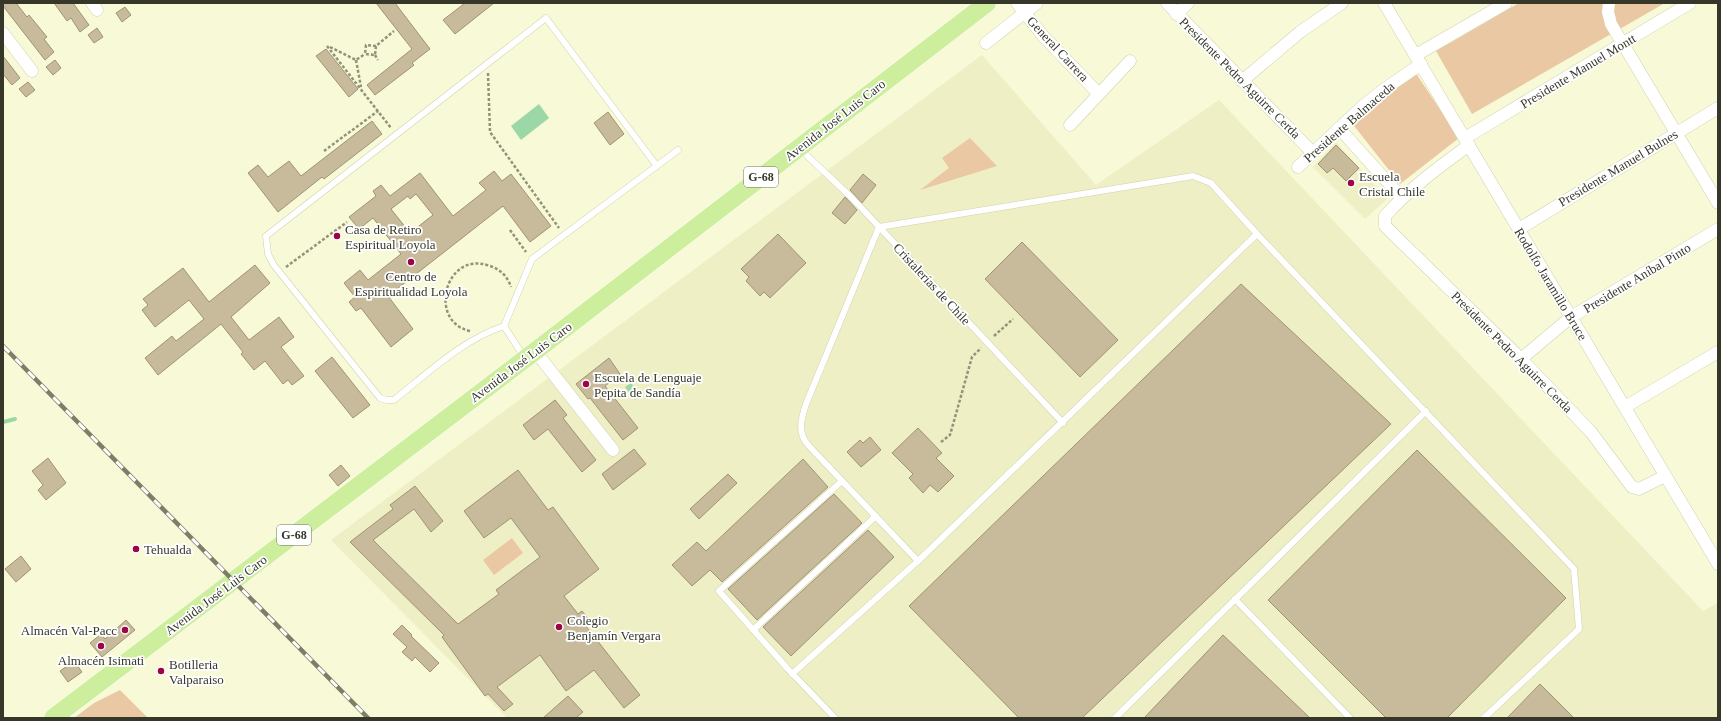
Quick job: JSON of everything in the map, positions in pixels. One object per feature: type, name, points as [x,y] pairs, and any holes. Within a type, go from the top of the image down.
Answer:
[{"type":"main road","name":"Avenida José Luis Caro","points":[[53,718],[530,355],[987,3]]},
{"type":"street","points":[[986,43],[1021,8],[1037,3]]},
{"type":"street","name":"Presidente Pedro Aguirre Cerda","points":[[1167,3],[1176,14],[1313,153]]},
{"type":"street","points":[[1176,14],[1188,3]]},
{"type":"street","points":[[1242,81],[1300,32],[1342,3]]},
{"type":"street","name":"Rodolfo Jaramillo Bruce","points":[[1384,3],[1718,564]]},
{"type":"street","name":"Presidente Balmaceda","points":[[1298,167],[1339,128],[1418,59],[1506,3]]},
{"type":"street","points":[[1609,3],[1608,12],[1611,24],[1718,203]]},
{"type":"street","name":"Presidente Manuel Montt","points":[[1384,220],[1385,216],[1402,198],[1467,142],[1690,3]]},
{"type":"street","name":"General Carrera","points":[[1021,8],[1044,38],[1099,94]]},
{"type":"street","points":[[3,33],[32,71]]},
{"type":"street","name":"General Carrera","points":[[1070,125],[1130,61]]},
{"type":"street","name":"Presidente Manuel Bulnes","points":[[1519,229],[1718,108]]},
{"type":"street","points":[[1339,128],[1402,198]]},
{"type":"street","name":"Presidente Pedro Aguirre Cerda","points":[[1384,220],[1388,229],[1521,359],[1591,432],[1628,484],[1635,489],[1645,487],[1665,476]]},
{"type":"street","name":"Presidente Aníbal Pinto","points":[[1521,359],[1571,317],[1718,229]]},
{"type":"street","points":[[1624,407],[1718,352]]},
{"type":"street","points":[[530,355],[612,450]]},
{"type":"lane","points":[[657,166],[546,18],[266,236],[268,254],[273,264],[380,398],[394,400],[462,346],[487,332],[504,326],[532,259],[657,166],[678,150]]},
{"type":"lane","name":"Cristalerías de Chile","points":[[798,148],[821,168],[879,227],[1063,423]]},
{"type":"lane","points":[[918,561],[803,440],[800,425],[806,404],[879,227],[1193,176],[1211,183],[1257,234],[1574,569],[1579,629],[1484,718]]},
{"type":"lane","points":[[792,674],[918,561],[1063,423],[1257,234]]},
{"type":"lane","points":[[504,326],[530,355]]},
{"type":"lane","points":[[1115,718],[1426,411]]},
{"type":"lane","points":[[835,718],[792,674],[719,591],[842,481]]},
{"type":"lane","points":[[753,630],[876,516]]},
{"type":"lane","points":[[1235,599],[1350,718]]},
{"type":"path","points":[[378,60],[375,55],[376,46],[394,31]]},
{"type":"path","points":[[365,54],[366,45],[376,46]]},
{"type":"path","points":[[356,60],[328,46],[396,134]]},
{"type":"path","points":[[356,60],[365,54],[375,55]]},
{"type":"path","points":[[356,60],[361,89]]},
{"type":"path","points":[[488,63],[490,132],[564,235]]},
{"type":"path","points":[[324,152],[378,111]]},
{"type":"path","points":[[280,272],[347,222]]},
{"type":"path","points":[[510,230],[532,259]]},
{"type":"path","points":[[487,332],[467,330],[450,316],[446,306],[445,294],[448,284],[454,274],[463,267],[474,264],[485,264],[495,268],[504,275],[510,284],[513,295],[512,306]]},
{"type":"path","points":[[941,442],[950,435],[972,357],[1013,319]]},
{"type":"shaded area","points":[[1519,3],[1665,3],[1472,114],[1436,51]]},
{"type":"shaded area","points":[[982,55],[1096,185],[1219,100],[1703,611],[1718,603],[1718,718],[507,718],[331,540]]},
{"type":"shaded area","points":[[1415,72],[1459,138],[1400,184],[1351,122]]},
{"type":"shaded area","points":[[539,104],[549,118],[521,140],[511,126]]},
{"type":"shaded area","points":[[970,138],[997,166],[920,190],[949,168],[942,158]]},
{"type":"shaded area","name":"Escuela Cristal Chile","points":[[1336,142],[1387,199],[1365,219],[1313,167]]},
{"type":"shaded area","points":[[631,383],[640,395],[635,400],[625,387]]},
{"type":"shaded area","points":[[512,538],[523,553],[494,575],[483,560]]},
{"type":"shaded area","points":[[120,690],[148,718],[74,718],[94,703]]},
{"type":"building","points":[[3,3],[16,3],[27,17],[29,15],[47,37],[44,39],[54,52],[45,60],[3,6]]},
{"type":"building","points":[[54,3],[73,3],[89,25],[80,32],[71,18],[67,21]]},
{"type":"building","points":[[376,3],[395,3],[430,49],[412,63],[414,65],[375,95],[367,85],[412,49]]},
{"type":"building","points":[[465,3],[494,3],[455,34],[443,20]]},
{"type":"building","points":[[125,7],[131,15],[122,22],[116,13]]},
{"type":"building","points":[[97,28],[103,37],[94,43],[88,35]]},
{"type":"building","points":[[326,49],[358,89],[349,97],[316,56]]},
{"type":"building","points":[[3,56],[20,78],[12,85],[3,74]]},
{"type":"building","points":[[55,60],[61,68],[53,75],[46,67]]},
{"type":"building","points":[[28,82],[35,90],[26,97],[19,89]]},
{"type":"building","points":[[608,112],[624,134],[610,145],[594,123]]},
{"type":"building","points":[[372,121],[382,134],[324,179],[322,177],[278,212],[248,173],[258,165],[268,177],[289,161],[301,176]]},
{"type":"building","points":[[1336,145],[1359,168],[1346,181],[1333,168],[1327,173],[1318,164]]},
{"type":"building","name":"Centro de Espiritualidad Loyola","points":[[494,171],[502,181],[511,174],[551,226],[530,242],[503,206],[388,296],[413,329],[391,347],[361,308],[356,311],[349,302],[355,297],[344,283],[360,270],[368,280],[401,254],[373,218],[359,229],[349,217],[376,196],[373,191],[381,185],[390,196],[420,173],[453,216],[486,190],[479,183]],"holes":[[[416,194],[433,215],[410,233],[391,209],[408,196],[410,199]]]},
{"type":"building","points":[[863,174],[876,185],[862,203],[850,190]]},
{"type":"building","points":[[845,197],[857,210],[845,224],[832,213]]},
{"type":"building","points":[[778,234],[806,263],[770,298],[764,292],[760,296],[746,281],[749,277],[741,269]]},
{"type":"building","points":[[1022,242],[1118,340],[1080,377],[985,279]]},
{"type":"building","points":[[255,265],[270,283],[231,317],[249,340],[279,317],[294,337],[281,347],[304,376],[292,385],[288,380],[283,384],[265,361],[254,370],[241,354],[243,352],[221,324],[158,375],[145,358],[172,336],[176,341],[204,319],[189,300],[155,327],[142,310],[148,305],[143,299],[183,268],[209,302]]},
{"type":"building","points":[[1241,284],[1391,424],[1082,718],[1019,718],[909,606]]},
{"type":"building","points":[[332,357],[370,405],[353,418],[315,371]]},
{"type":"building","points":[[609,358],[620,374],[605,386],[638,428],[623,440],[590,398],[588,399],[576,384]]},
{"type":"building","points":[[555,400],[567,415],[563,418],[596,460],[582,472],[548,429],[534,440],[523,425]]},
{"type":"building","points":[[918,428],[942,453],[936,458],[954,476],[938,492],[930,485],[923,493],[909,478],[913,474],[892,453]]},
{"type":"building","points":[[870,437],[881,450],[861,467],[847,452],[860,440],[863,443]]},
{"type":"building","points":[[634,449],[646,464],[613,490],[602,474]]},
{"type":"building","points":[[1417,450],[1566,598],[1447,718],[1386,718],[1268,600]]},
{"type":"building","points":[[48,458],[66,483],[46,500],[38,490],[43,485],[32,471]]},
{"type":"building","points":[[803,459],[828,487],[722,582],[710,570],[692,586],[672,565],[697,542],[706,551]]},
{"type":"building","points":[[341,465],[350,476],[338,486],[329,475]]},
{"type":"building","points":[[518,470],[548,510],[553,507],[599,569],[564,596],[578,614],[582,611],[590,621],[585,625],[640,695],[624,708],[594,670],[566,691],[540,655],[497,687],[513,704],[504,711],[488,694],[485,696],[442,637],[444,635],[350,542],[393,509],[390,505],[415,486],[443,521],[431,532],[414,509],[373,540],[458,624],[499,594],[496,590],[540,557],[511,518],[484,538],[464,511]]},
{"type":"building","points":[[728,474],[737,483],[699,519],[690,509]]},
{"type":"building","points":[[834,494],[862,523],[757,620],[728,589]]},
{"type":"building","points":[[868,530],[894,557],[791,656],[763,627]]},
{"type":"building","points":[[21,556],[31,569],[16,582],[5,569]]},
{"type":"building","points":[[126,620],[135,630],[102,657],[90,643],[101,634],[105,639]]},
{"type":"building","points":[[402,625],[412,635],[411,636],[439,663],[430,672],[415,657],[412,661],[402,652],[407,647],[393,634]]},
{"type":"building","points":[[1223,635],[1310,718],[1144,718]]},
{"type":"building","points":[[74,661],[82,672],[68,682],[60,671]]},
{"type":"building","points":[[1540,684],[1574,718],[1507,718]]},
{"type":"building","points":[[568,696],[583,712],[576,718],[543,718]]},
{"type":"waterway","points":[[3,422],[15,419]]},
{"type":"railway","points":[[3,346],[368,718]]},
{"type":"place","name":"Escuela Cristal Chile","points":[[1351,183]]},
{"type":"place","name":"Casa de Retiro Espiritual Loyola","points":[[337,236]]},
{"type":"place","name":"Centro de Espiritualidad Loyola","points":[[411,262]]},
{"type":"place","name":"Escuela de Lenguaje Pepita de Sandía","points":[[586,384]]},
{"type":"place","name":"Tehualda","points":[[136,549]]},
{"type":"place","name":"Colegio Benjamín Vergara","points":[[559,627]]},
{"type":"place","name":"Almacén Val-Pacc","points":[[125,630]]},
{"type":"place","name":"Almacén Isimati","points":[[101,646]]},
{"type":"place","name":"Botilleria Valparaiso","points":[[161,671]]}]
